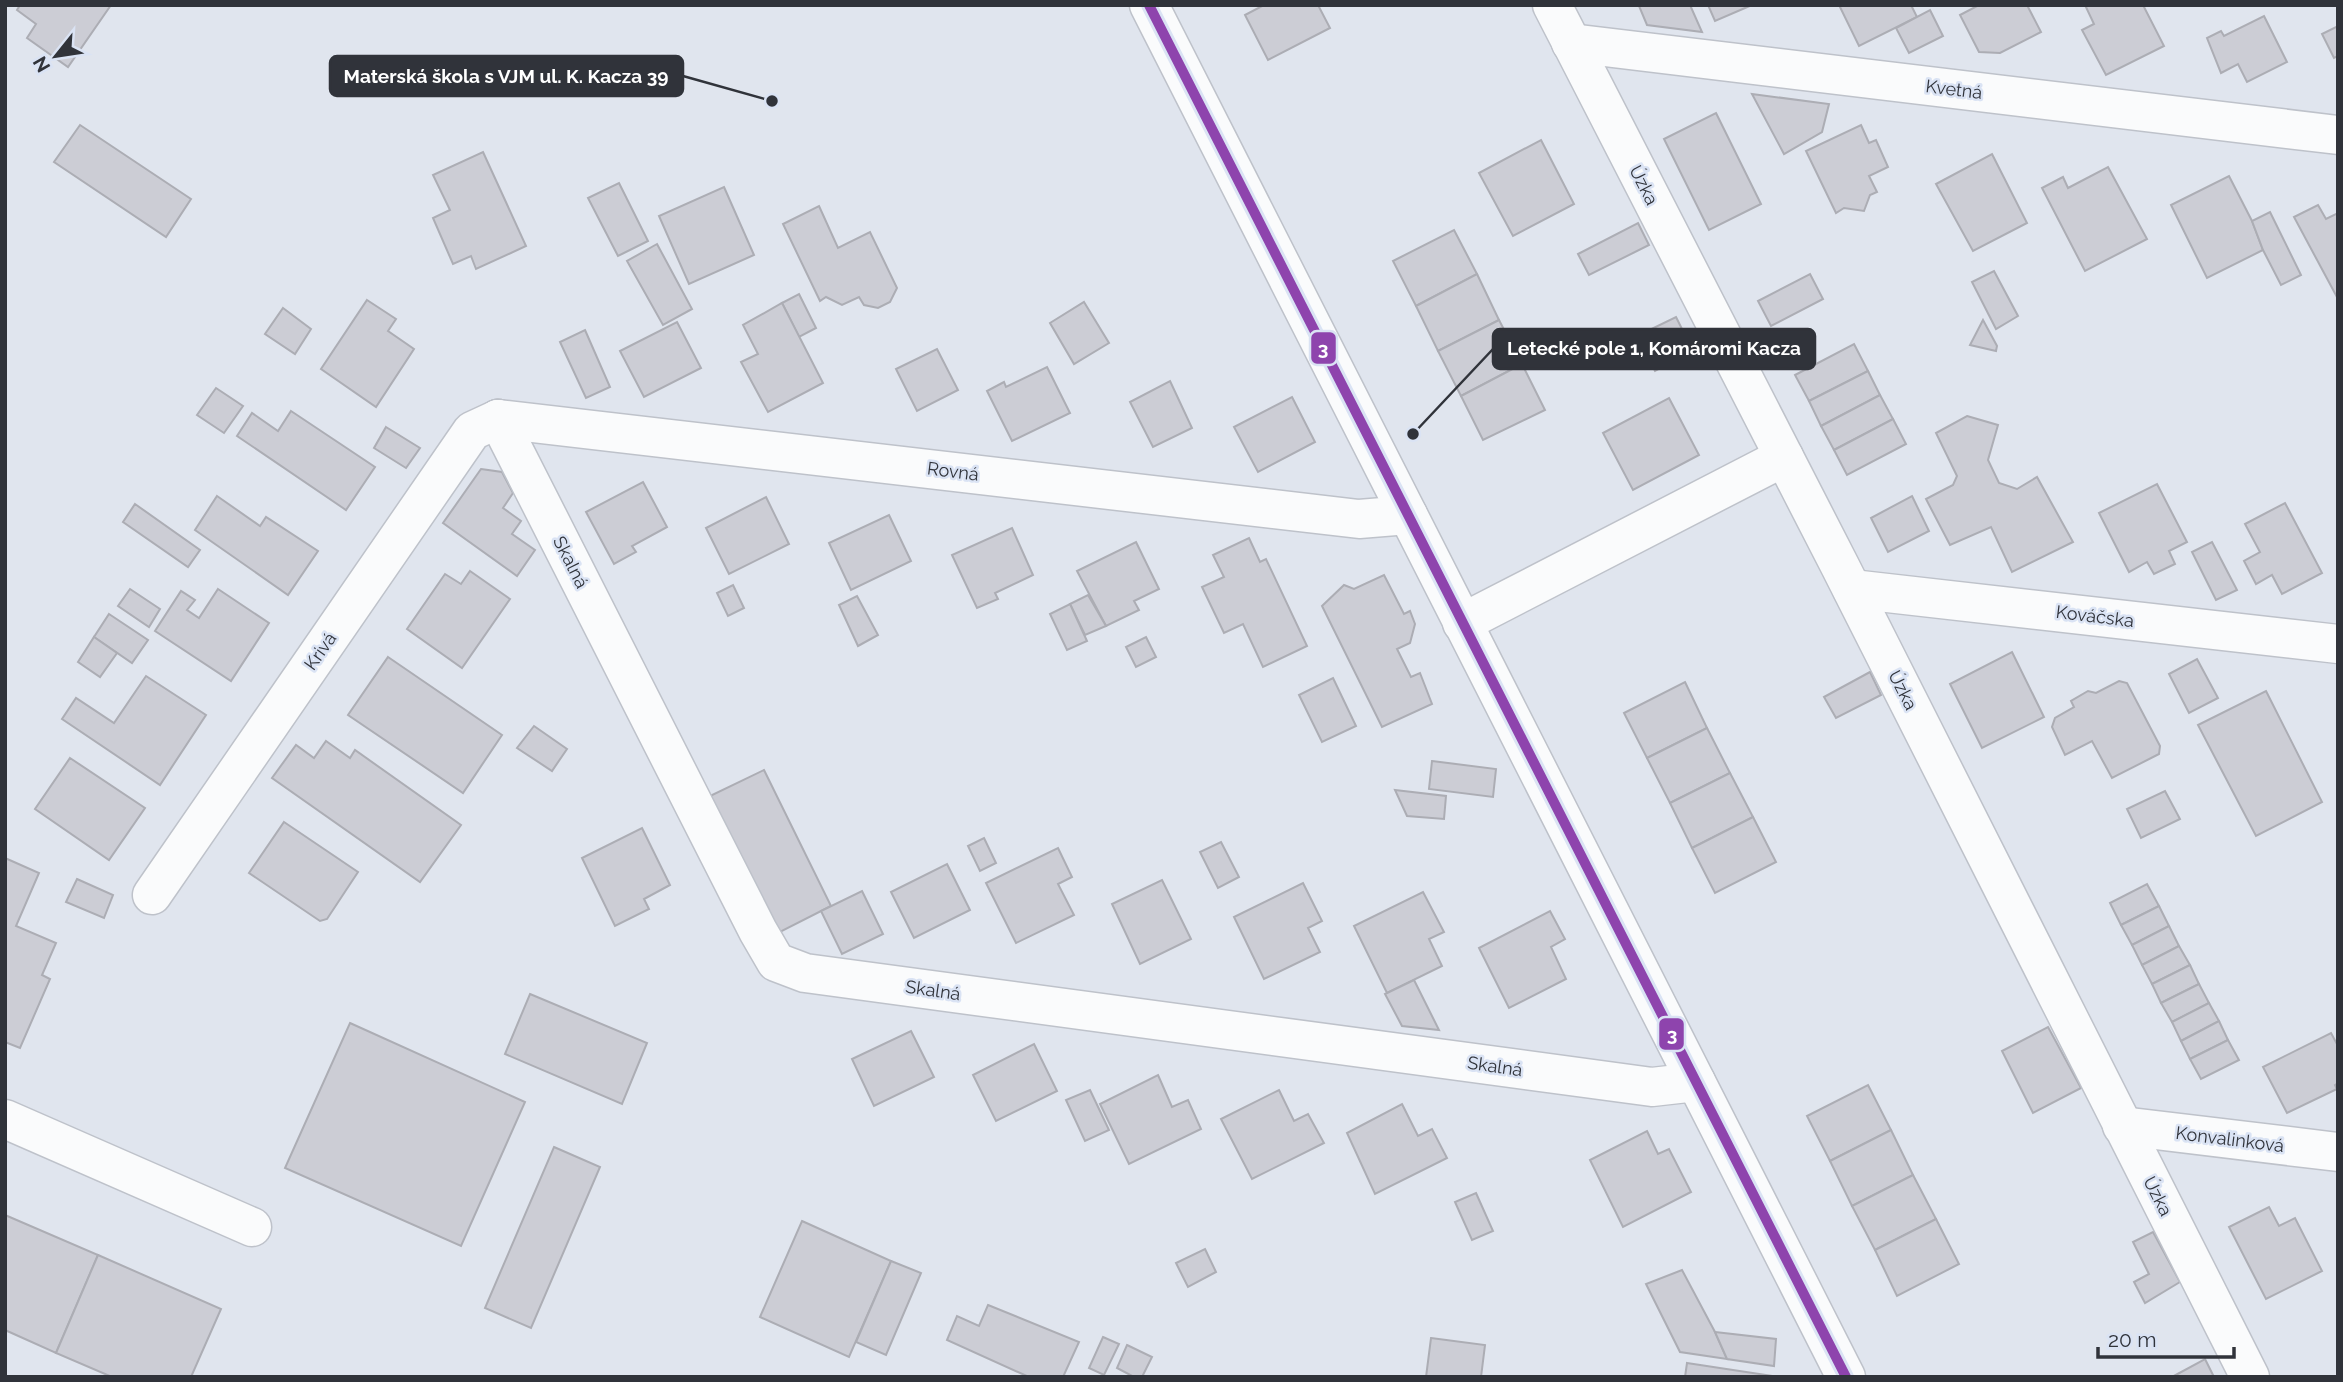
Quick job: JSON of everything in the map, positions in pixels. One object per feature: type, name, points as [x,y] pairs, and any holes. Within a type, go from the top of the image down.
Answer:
[{"type":"street","points":[[1149,5],[1846,1377]]},
{"type":"street","name":"Úzka","points":[[1552,5],[1852,589],[2250,1377]]},
{"type":"street","name":"Kvetná","points":[[1571,43],[2338,135]]},
{"type":"street","name":"Rovná","points":[[498,419],[1359,519],[1408,515]]},
{"type":"street","name":"Krivá","points":[[152,895],[472,431],[498,419]]},
{"type":"street","name":"Skalná","points":[[498,419],[776,962],[806,973],[1652,1087],[1696,1082]]},
{"type":"street","points":[[1462,623],[1784,457]]},
{"type":"street","name":"Kováčska","points":[[1852,589],[2338,644]]},
{"type":"street","points":[[5,1119],[252,1227]]},
{"type":"street","name":"Konvalinková","points":[[2122,1125],[2338,1152]]},
{"type":"building","points":[[20,5],[111,5],[68,67],[27,38],[36,24],[17,10]]},
{"type":"building","points":[[1264,5],[1318,5],[1330,28],[1268,60],[1245,15]]},
{"type":"building","points":[[1690,5],[1702,32],[1647,25],[1639,6]]},
{"type":"building","points":[[1708,5],[1752,5],[1715,21]]},
{"type":"building","points":[[1839,5],[1911,5],[1917,17],[1859,46]]},
{"type":"building","points":[[1979,5],[2027,5],[2041,32],[2000,53],[1979,52],[1960,15]]},
{"type":"building","points":[[2085,5],[2143,5],[2164,46],[2106,75],[2082,30],[2094,24]]},
{"type":"building","points":[[1930,10],[1943,36],[1909,53],[1896,28]]},
{"type":"building","points":[[2264,16],[2287,62],[2247,82],[2238,64],[2221,73],[2207,38],[2221,31],[2224,36]]},
{"type":"building","points":[[2338,26],[2338,56],[2334,58],[2322,34]]},
{"type":"building","points":[[1752,94],[1829,104],[1822,132],[1784,154]]},
{"type":"building","points":[[1716,113],[1761,204],[1709,230],[1664,139]]},
{"type":"building","points":[[80,125],[191,199],[166,237],[54,162]]},
{"type":"building","points":[[1861,125],[1869,143],[1876,140],[1888,167],[1869,176],[1877,192],[1870,195],[1864,211],[1844,208],[1836,213],[1806,151]]},
{"type":"building","points":[[1541,140],[1574,204],[1513,236],[1479,173]]},
{"type":"building","points":[[483,152],[526,246],[476,269],[471,256],[453,264],[433,218],[450,210],[433,175]]},
{"type":"building","points":[[1992,154],[2027,223],[1973,251],[1936,184]]},
{"type":"building","points":[[2108,167],[2147,239],[2085,271],[2042,188],[2063,177],[2068,188]]},
{"type":"building","points":[[2229,176],[2252,221],[2263,250],[2207,278],[2171,205]]},
{"type":"building","points":[[619,183],[648,241],[618,256],[588,198]]},
{"type":"building","points":[[724,187],[754,255],[689,284],[659,216]]},
{"type":"building","points":[[2318,205],[2326,219],[2338,213],[2338,299],[2294,217]]},
{"type":"building","points":[[819,206],[838,248],[870,232],[897,288],[890,302],[878,308],[864,305],[859,297],[842,305],[826,297],[820,301],[783,224]]},
{"type":"building","points":[[2270,212],[2301,275],[2281,285],[2252,221]]},
{"type":"building","points":[[1638,223],[1649,245],[1589,275],[1578,254]]},
{"type":"building","points":[[1454,230],[1477,274],[1416,306],[1393,261]]},
{"type":"building","points":[[657,244],[692,309],[663,325],[627,261]]},
{"type":"building","points":[[1994,271],[2018,316],[1996,329],[1972,282]]},
{"type":"building","points":[[1477,274],[1499,320],[1438,351],[1416,306]]},
{"type":"building","points":[[1810,274],[1823,299],[1771,326],[1758,301]]},
{"type":"building","points":[[799,294],[816,328],[799,337],[782,303]]},
{"type":"building","points":[[367,300],[396,319],[388,331],[414,349],[376,407],[321,369]]},
{"type":"building","points":[[1084,302],[1109,343],[1074,364],[1050,323]]},
{"type":"building","points":[[782,303],[823,383],[768,412],[741,362],[758,354],[743,325]]},
{"type":"building","points":[[283,308],[311,329],[295,354],[265,334]]},
{"type":"building","points":[[1676,317],[1693,351],[1655,371],[1637,336]]},
{"type":"building","points":[[1499,320],[1522,364],[1461,396],[1438,351]]},
{"type":"building","points":[[1983,320],[1997,346],[1996,351],[1970,345]]},
{"type":"building","points":[[677,322],[701,368],[644,397],[620,351]]},
{"type":"building","points":[[585,330],[610,387],[586,398],[560,342]]},
{"type":"building","points":[[1854,344],[1868,371],[1809,401],[1795,375]]},
{"type":"building","points":[[937,349],[958,390],[917,411],[896,369]]},
{"type":"building","points":[[1522,364],[1545,410],[1483,440],[1461,396]]},
{"type":"building","points":[[1047,367],[1070,413],[1012,441],[987,391],[1004,382],[1006,387]]},
{"type":"building","points":[[1868,371],[1880,395],[1821,426],[1809,401]]},
{"type":"building","points":[[1170,381],[1192,428],[1153,447],[1130,402]]},
{"type":"building","points":[[216,388],[243,406],[224,433],[197,415]]},
{"type":"building","points":[[1880,395],[1893,419],[1834,450],[1821,426]]},
{"type":"building","points":[[1292,397],[1315,442],[1258,472],[1234,427]]},
{"type":"building","points":[[1669,398],[1699,455],[1633,490],[1603,433]]},
{"type":"building","points":[[291,411],[375,467],[346,510],[237,436],[252,413],[278,431]]},
{"type":"building","points":[[1967,416],[1998,425],[1988,460],[1999,483],[2017,489],[2037,477],[2073,542],[2012,572],[1991,527],[1950,545],[1926,499],[1953,485],[1957,476],[1936,433]]},
{"type":"building","points":[[1893,419],[1906,444],[1847,475],[1834,450]]},
{"type":"building","points":[[386,427],[420,448],[406,468],[374,448]]},
{"type":"building","points":[[481,469],[502,472],[513,493],[503,508],[521,521],[512,534],[535,550],[517,576],[443,523]]},
{"type":"building","points":[[643,482],[667,527],[632,546],[636,552],[614,564],[586,512]]},
{"type":"building","points":[[2157,484],[2187,542],[2169,551],[2175,564],[2154,574],[2147,562],[2129,572],[2099,513]]},
{"type":"building","points":[[217,496],[260,526],[266,517],[318,551],[288,595],[195,530]]},
{"type":"building","points":[[1912,496],[1929,531],[1888,552],[1871,518]]},
{"type":"building","points":[[766,497],[789,544],[729,574],[706,528]]},
{"type":"building","points":[[2285,503],[2322,573],[2282,594],[2272,575],[2256,584],[2244,561],[2260,552],[2245,524]]},
{"type":"building","points":[[135,504],[200,550],[188,567],[123,522]]},
{"type":"building","points":[[889,515],[911,561],[851,590],[829,543]]},
{"type":"building","points":[[1012,528],[1033,575],[995,593],[998,599],[977,608],[952,555]]},
{"type":"building","points":[[1249,538],[1260,562],[1266,559],[1307,646],[1263,667],[1243,624],[1224,633],[1202,587],[1224,577],[1213,555]]},
{"type":"building","points":[[1136,542],[1159,589],[1134,601],[1139,610],[1106,626],[1077,571]]},
{"type":"building","points":[[2212,542],[2237,590],[2216,600],[2192,552]]},
{"type":"building","points":[[470,571],[510,599],[462,668],[407,629],[445,574],[461,584]]},
{"type":"building","points":[[1384,575],[1404,614],[1410,611],[1415,624],[1410,643],[1397,649],[1411,677],[1420,673],[1432,704],[1382,727],[1322,606],[1344,585],[1354,589]]},
{"type":"building","points":[[733,585],[744,608],[728,616],[717,593]]},
{"type":"building","points":[[130,589],[160,609],[149,627],[118,606]]},
{"type":"building","points":[[218,589],[269,623],[231,681],[155,631],[181,591],[195,600],[187,610],[199,618]]},
{"type":"building","points":[[1088,595],[1106,626],[1085,635],[1070,604]]},
{"type":"building","points":[[857,596],[878,635],[858,646],[839,605]]},
{"type":"building","points":[[1070,604],[1087,641],[1067,650],[1050,614]]},
{"type":"building","points":[[109,614],[148,640],[132,663],[94,637]]},
{"type":"building","points":[[94,637],[117,653],[100,677],[78,662]]},
{"type":"building","points":[[1146,637],[1156,657],[1136,667],[1126,647]]},
{"type":"building","points":[[2012,652],[2044,717],[1982,748],[1950,684]]},
{"type":"building","points":[[388,657],[502,735],[463,793],[348,715]]},
{"type":"building","points":[[2197,659],[2218,698],[2189,713],[2169,674]]},
{"type":"building","points":[[1870,672],[1881,695],[1836,718],[1824,697]]},
{"type":"building","points":[[146,676],[206,715],[160,785],[62,719],[76,698],[114,723]]},
{"type":"building","points":[[1333,678],[1356,726],[1322,742],[1299,695]]},
{"type":"building","points":[[2119,681],[2127,683],[2160,746],[2159,754],[2112,778],[2092,741],[2065,755],[2052,727],[2055,718],[2074,707],[2071,701],[2088,691],[2096,693]]},
{"type":"building","points":[[1685,682],[1707,728],[1647,758],[1624,713]]},
{"type":"building","points":[[2266,691],[2322,802],[2256,836],[2198,725]]},
{"type":"building","points":[[534,726],[567,749],[552,771],[517,748]]},
{"type":"building","points":[[1707,728],[1730,773],[1670,803],[1647,758]]},
{"type":"building","points":[[326,741],[350,758],[355,750],[461,825],[420,882],[272,778],[296,745],[314,758]]},
{"type":"building","points":[[70,758],[145,808],[109,860],[35,809]]},
{"type":"building","points":[[1432,761],[1496,769],[1493,797],[1429,789]]},
{"type":"building","points":[[764,770],[831,906],[776,934],[708,797]]},
{"type":"building","points":[[1730,773],[1753,817],[1692,848],[1670,803]]},
{"type":"building","points":[[1395,790],[1446,796],[1444,819],[1407,816]]},
{"type":"building","points":[[2165,791],[2180,819],[2141,838],[2127,809]]},
{"type":"building","points":[[1753,817],[1776,862],[1715,893],[1692,848]]},
{"type":"building","points":[[284,822],[358,872],[327,919],[320,921],[249,873]]},
{"type":"building","points":[[642,828],[670,885],[644,899],[649,909],[615,926],[582,858]]},
{"type":"building","points":[[984,838],[996,863],[980,871],[968,846]]},
{"type":"building","points":[[1221,842],[1239,877],[1218,888],[1200,852]]},
{"type":"building","points":[[1058,848],[1072,877],[1058,884],[1074,915],[1016,943],[986,883]]},
{"type":"building","points":[[5,858],[39,873],[16,926],[56,943],[42,975],[50,979],[20,1048],[5,1042]]},
{"type":"building","points":[[947,864],[970,910],[914,938],[891,892]]},
{"type":"building","points":[[77,879],[113,895],[104,918],[66,902]]},
{"type":"building","points":[[1162,880],[1191,939],[1140,964],[1112,904]]},
{"type":"building","points":[[1303,883],[1322,921],[1308,928],[1320,952],[1264,979],[1234,917]]},
{"type":"building","points":[[2147,884],[2159,906],[2121,925],[2110,903]]},
{"type":"building","points":[[862,891],[883,934],[842,954],[821,911]]},
{"type":"building","points":[[1423,892],[1444,932],[1429,939],[1442,966],[1387,993],[1354,926]]},
{"type":"building","points":[[2159,906],[2169,926],[2132,945],[2121,925]]},
{"type":"building","points":[[1550,911],[1565,939],[1551,947],[1566,979],[1509,1008],[1479,948]]},
{"type":"building","points":[[2169,926],[2179,946],[2142,965],[2132,945]]},
{"type":"building","points":[[2179,946],[2190,965],[2152,984],[2142,965]]},
{"type":"building","points":[[2190,965],[2199,984],[2161,1003],[2152,984]]},
{"type":"building","points":[[1414,980],[1439,1030],[1402,1026],[1385,994]]},
{"type":"building","points":[[2199,984],[2209,1003],[2172,1022],[2161,1003]]},
{"type":"building","points":[[530,994],[647,1043],[622,1104],[505,1054]]},
{"type":"building","points":[[2209,1003],[2219,1021],[2181,1041],[2172,1022]]},
{"type":"building","points":[[2219,1021],[2228,1040],[2190,1059],[2181,1041]]},
{"type":"building","points":[[350,1023],[525,1102],[461,1246],[285,1168]]},
{"type":"building","points":[[2048,1027],[2081,1088],[2033,1113],[2002,1051]]},
{"type":"building","points":[[911,1031],[934,1077],[874,1106],[852,1059]]},
{"type":"building","points":[[2331,1033],[2338,1046],[2337,1089],[2287,1113],[2263,1067]]},
{"type":"building","points":[[2228,1040],[2239,1060],[2201,1079],[2190,1059]]},
{"type":"building","points":[[1034,1044],[1057,1091],[996,1121],[973,1075]]},
{"type":"building","points":[[1158,1075],[1172,1107],[1188,1100],[1201,1129],[1129,1164],[1100,1104]]},
{"type":"building","points":[[1868,1085],[1891,1130],[1830,1161],[1807,1116]]},
{"type":"building","points":[[1090,1090],[1109,1130],[1085,1141],[1066,1100]]},
{"type":"building","points":[[1279,1090],[1294,1121],[1308,1114],[1324,1143],[1252,1179],[1221,1119]]},
{"type":"building","points":[[1402,1104],[1418,1136],[1432,1129],[1447,1158],[1375,1194],[1347,1133]]},
{"type":"building","points":[[1891,1130],[1913,1175],[1852,1206],[1830,1161]]},
{"type":"building","points":[[1647,1131],[1658,1154],[1669,1149],[1691,1192],[1623,1227],[1590,1160]]},
{"type":"building","points":[[554,1147],[600,1167],[531,1328],[485,1308]]},
{"type":"building","points":[[1913,1175],[1936,1219],[1875,1250],[1852,1206]]},
{"type":"building","points":[[1476,1193],[1493,1231],[1472,1240],[1455,1202]]},
{"type":"building","points":[[2269,1207],[2279,1226],[2295,1218],[2322,1271],[2266,1299],[2229,1227]]},
{"type":"building","points":[[5,1215],[98,1255],[56,1353],[5,1330]]},
{"type":"building","points":[[1936,1219],[1959,1264],[1897,1296],[1875,1250]]},
{"type":"building","points":[[802,1221],[891,1261],[849,1357],[760,1317]]},
{"type":"building","points":[[2153,1232],[2180,1282],[2145,1303],[2134,1282],[2149,1274],[2133,1242]]},
{"type":"building","points":[[1205,1249],[1216,1272],[1188,1287],[1176,1263]]},
{"type":"building","points":[[98,1255],[221,1309],[191,1377],[112,1377],[56,1353]]},
{"type":"building","points":[[891,1261],[921,1273],[886,1355],[856,1342]]},
{"type":"building","points":[[1682,1270],[1727,1359],[1680,1352],[1646,1284]]},
{"type":"building","points":[[988,1305],[1079,1342],[1063,1377],[1029,1377],[947,1340],[957,1316],[979,1326]]},
{"type":"building","points":[[1715,1332],[1776,1339],[1774,1366],[1727,1359]]},
{"type":"building","points":[[1103,1337],[1119,1344],[1104,1375],[1089,1368]]},
{"type":"building","points":[[1431,1338],[1485,1345],[1481,1377],[1426,1377]]},
{"type":"building","points":[[1127,1345],[1152,1357],[1142,1377],[1134,1377],[1117,1368]]},
{"type":"building","points":[[2205,1359],[2214,1377],[2172,1377]]},
{"type":"building","points":[[1687,1363],[1779,1377],[1685,1377]]},
{"type":"transit line","name":"3","points":[[1149,5],[1846,1377]]},
{"type":"place","name":"Materská škola s VJM ul. K. Kacza 39","points":[[772,101]]},
{"type":"place","name":"Letecké pole 1, Komáromi Kacza","points":[[1413,434]]}]
